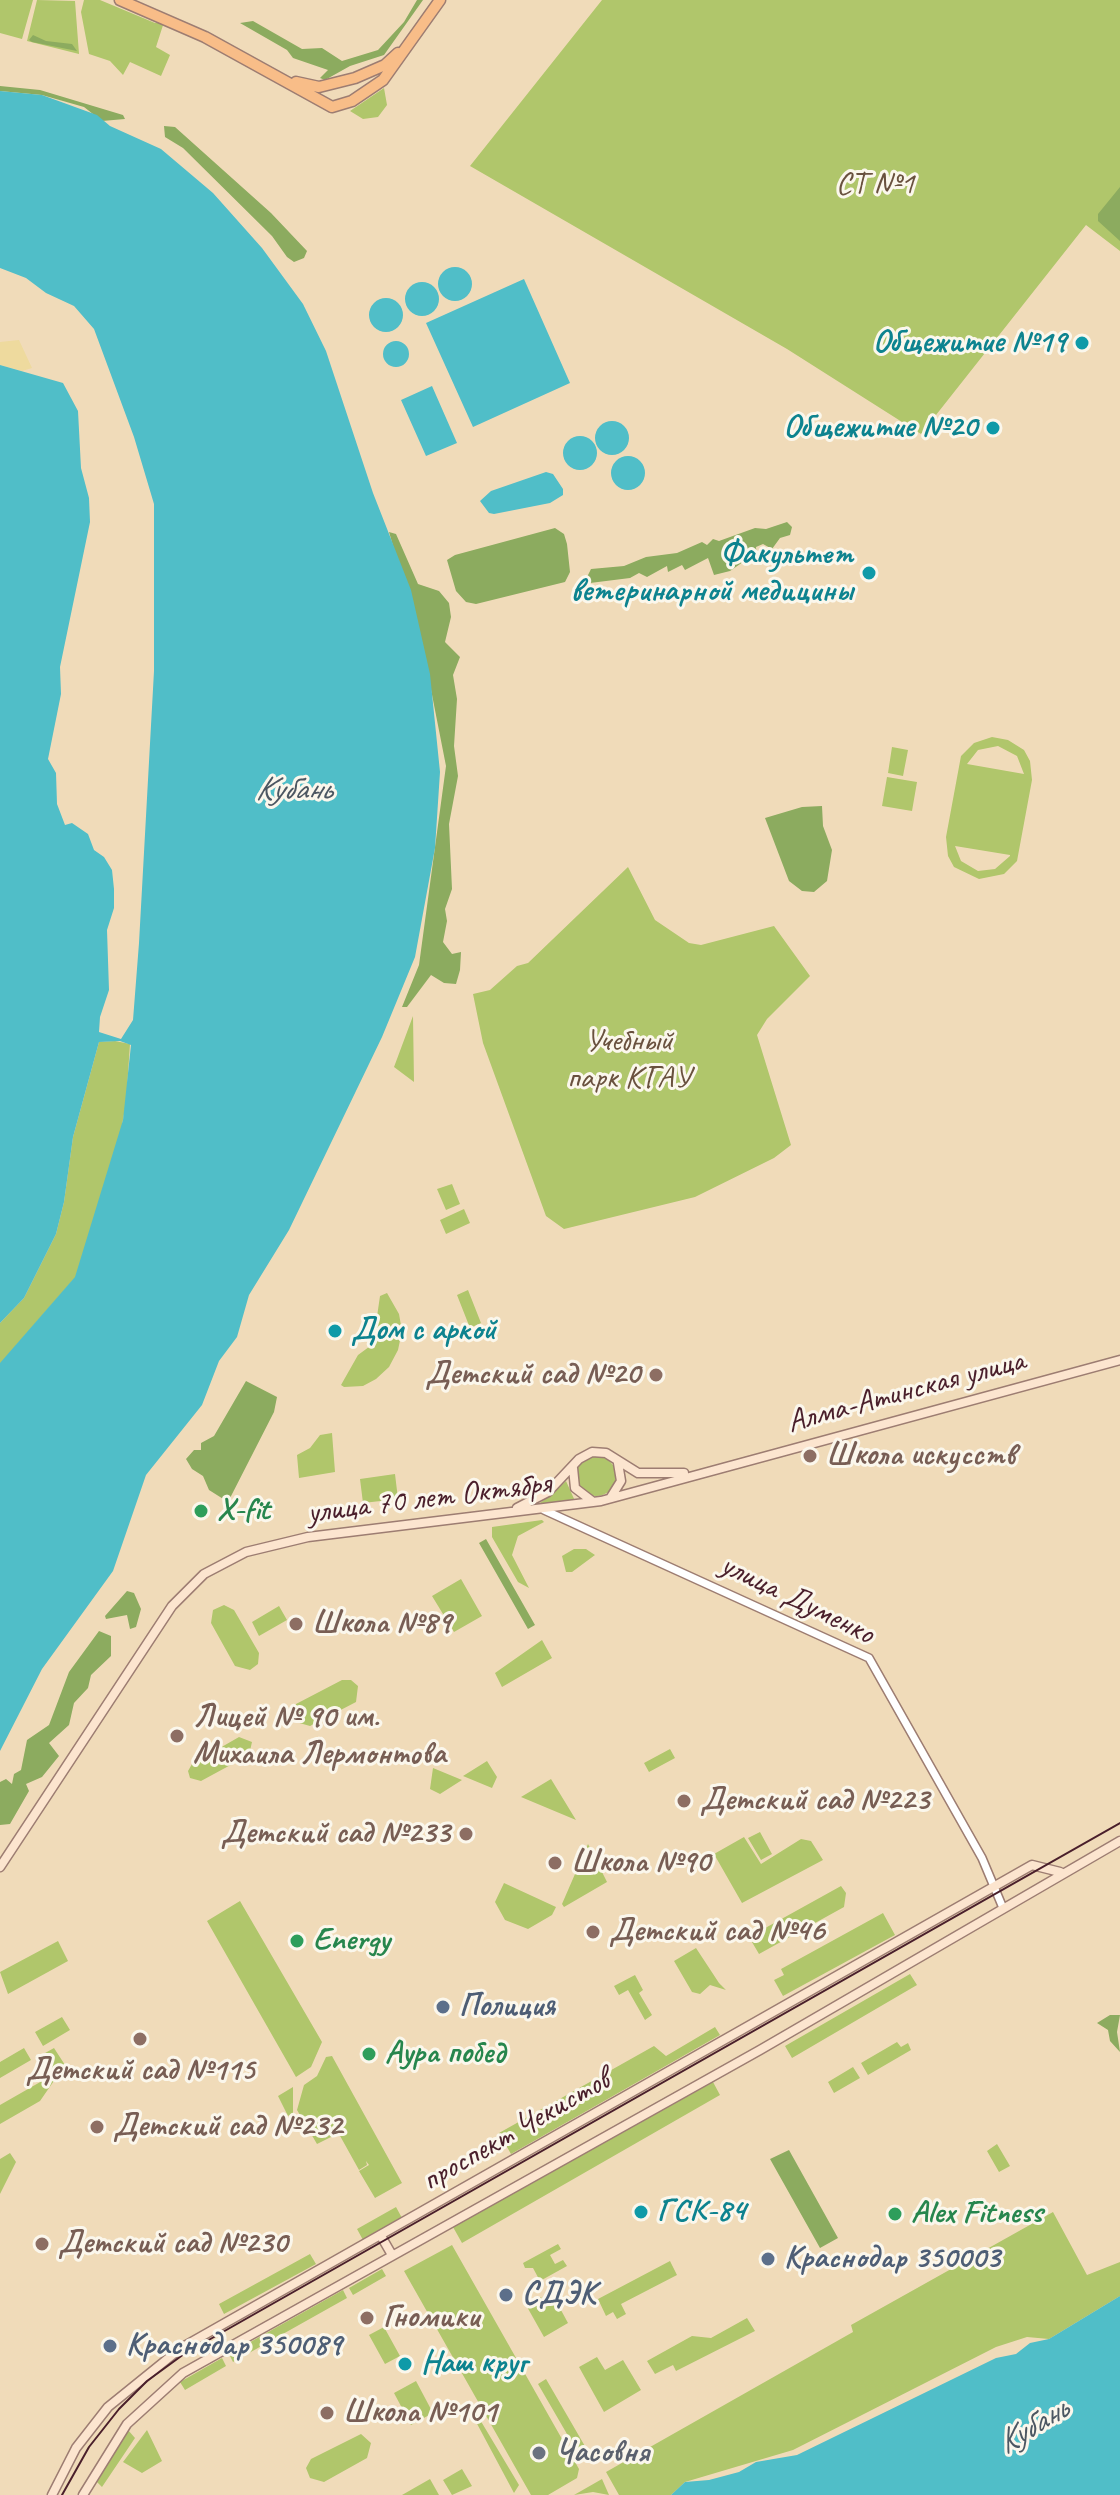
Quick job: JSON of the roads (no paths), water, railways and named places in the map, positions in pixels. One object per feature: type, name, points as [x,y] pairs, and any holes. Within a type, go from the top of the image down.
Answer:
[{"type":"highway","points":[[120,0],[205,37],[326,107],[342,105],[370,90],[437,0]]},
{"type":"highway","points":[[138,0],[208,32],[302,85],[319,87],[362,75],[385,65],[402,50]]},
{"type":"main road","name":"Алма-Атинская улица","points":[[592,1501],[1120,1360]]},
{"type":"main road","points":[[539,1507],[576,1462],[592,1452],[612,1456],[620,1467],[622,1479],[617,1490],[608,1498]]},
{"type":"main road","name":"Алма-Атинская улица","points":[[612,1456],[628,1468],[647,1475],[704,1471]]},
{"type":"main road","points":[[576,1462],[572,1474],[573,1486],[583,1497],[592,1501]]},
{"type":"main road","name":"улица 70 лет Октября","points":[[0,1867],[154,1631],[185,1591],[204,1574],[268,1544],[592,1501]]},
{"type":"main road","points":[[1072,1868],[1120,1841]]},
{"type":"main road","name":"проспект Чекистов","points":[[52,2495],[76,2448],[126,2389],[181,2348],[1032,1865],[1054,1873],[1072,1868]]},
{"type":"main road","name":"проспект Чекистов","points":[[83,2495],[119,2435],[157,2393],[183,2373],[760,2050],[1072,1868]]},
{"type":"main road","name":"проспект Чекистов","points":[[1033,1890],[1043,1881],[1046,1869]]},
{"type":"main road","points":[[381,2236],[392,2255]]},
{"type":"main road","points":[[292,2286],[302,2305]]},
{"type":"street","points":[[578,1525],[574,1511],[582,1503]]},
{"type":"street","name":"улица Думенко","points":[[539,1507],[867,1656],[982,1858],[1003,1908]]},
{"type":"water","name":"Кубань","points":[[0,91],[42,95],[97,115],[110,126],[161,149],[213,193],[262,248],[303,304],[326,351],[373,493],[411,590],[430,674],[440,772],[435,848],[415,957],[382,1037],[289,1230],[249,1295],[237,1337],[219,1361],[202,1405],[146,1475],[113,1571],[42,1669],[0,1751],[0,1363],[75,1277],[123,1120],[131,1045],[120,1041],[99,1042],[73,1137],[56,1234],[24,1298],[0,1323],[0,365],[63,383],[78,411],[81,468],[89,498],[90,522],[60,667],[61,694],[48,759],[56,773],[57,804],[65,825],[72,823],[88,834],[94,850],[104,857],[112,870],[114,908],[107,930],[109,990],[100,1017],[99,1032],[121,1039],[133,1020],[139,943],[154,671],[154,504],[134,437],[94,329],[74,306],[46,293],[26,278],[0,268]]},
{"type":"water","points":[[455,267],[467,272],[472,284],[467,296],[455,301],[443,296],[438,284],[443,272]]},
{"type":"water","points":[[524,279],[570,383],[473,427],[426,323]]},
{"type":"water","points":[[422,282],[434,287],[439,299],[434,311],[422,316],[410,311],[405,299],[410,287]]},
{"type":"water","points":[[386,298],[398,303],[403,315],[398,327],[386,332],[374,327],[369,315],[374,303]]},
{"type":"water","points":[[396,341],[405,345],[409,354],[405,363],[396,367],[387,363],[383,354],[387,345]]},
{"type":"water","points":[[432,386],[457,443],[426,456],[401,400]]},
{"type":"water","points":[[612,421],[624,426],[629,438],[624,450],[612,455],[600,450],[595,438],[600,426]]},
{"type":"water","points":[[580,436],[592,441],[597,453],[592,465],[580,470],[568,465],[563,453],[568,441]]},
{"type":"water","points":[[628,456],[640,461],[645,473],[640,485],[628,490],[616,485],[611,473],[616,461]]},
{"type":"water","points":[[546,472],[553,474],[563,489],[563,495],[550,503],[494,514],[489,513],[480,501],[491,491]]},
{"type":"water","name":"Кубань","points":[[1120,2296],[1120,2495],[671,2495],[685,2482],[709,2480],[739,2472],[756,2462],[797,2455],[996,2358],[1016,2354],[1030,2343],[1049,2339]]},
{"type":"tram line","points":[[62,2495],[89,2447],[119,2409],[147,2381],[184,2354],[1120,1823]]},
{"type":"place","name":"Общежитие №19","points":[[1082,343]]},
{"type":"place","name":"Общежитие №20","points":[[993,428]]},
{"type":"place","name":"Факультет ветеринарной медицины","points":[[869,573]]},
{"type":"place","name":"Дом с аркой","points":[[335,1331]]},
{"type":"place","name":"Детский сад №20","points":[[656,1375]]},
{"type":"place","name":"Школа искусств","points":[[810,1456]]},
{"type":"place","name":"X-fit","points":[[201,1511]]},
{"type":"place","name":"Школа №89","points":[[296,1624]]},
{"type":"place","name":"Лицей № 90 им. Михаила Лермонтова","points":[[177,1736]]},
{"type":"place","name":"Детский сад №223","points":[[684,1801]]},
{"type":"place","name":"Детский сад №233","points":[[466,1834]]},
{"type":"place","name":"Школа №90","points":[[555,1863]]},
{"type":"place","name":"Детский сад №46","points":[[593,1932]]},
{"type":"place","name":"Energy","points":[[297,1941]]},
{"type":"place","name":"Полиция","points":[[443,2007]]},
{"type":"place","name":"Детский сад №115","points":[[140,2039]]},
{"type":"place","name":"Аура побед","points":[[369,2054]]},
{"type":"place","name":"Детский сад №232","points":[[97,2127]]},
{"type":"place","name":"ГСК-84","points":[[641,2212]]},
{"type":"place","name":"Alex Fitness","points":[[895,2214]]},
{"type":"place","name":"Детский сад №230","points":[[42,2244]]},
{"type":"place","name":"Краснодар 350003","points":[[768,2259]]},
{"type":"place","name":"СДЭК","points":[[506,2295]]},
{"type":"place","name":"Гномики","points":[[367,2318]]},
{"type":"place","name":"Краснодар 350089","points":[[110,2346]]},
{"type":"place","name":"Наш круг","points":[[405,2364]]},
{"type":"place","name":"Школа №101","points":[[327,2413]]},
{"type":"place","name":"Часовня","points":[[539,2453]]},
{"type":"park label","name":"СТ №1","points":[[875,185]]},
{"type":"park label","name":"Учебный парк КГАУ","points":[[629,1060]]}]
